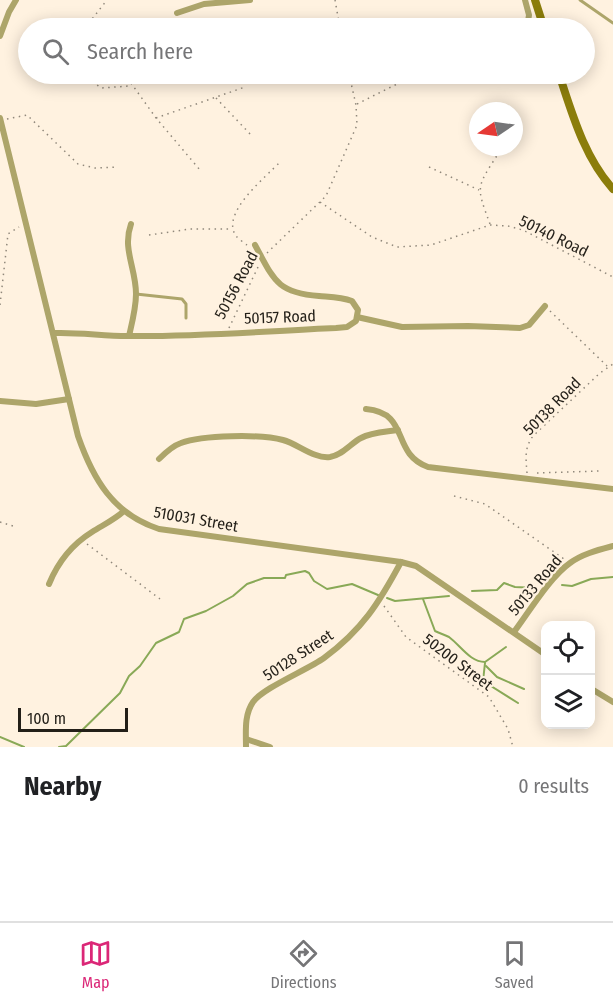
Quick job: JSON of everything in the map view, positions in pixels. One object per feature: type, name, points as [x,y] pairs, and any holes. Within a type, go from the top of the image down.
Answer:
[{"type":"street","points":[[0,36],[16,0]]},
{"type":"street","points":[[177,13],[204,4],[250,0]]},
{"type":"street","points":[[525,0],[529,18]]},
{"type":"street","points":[[535,0],[541,18]]},
{"type":"street","points":[[562,84],[581,138],[595,166],[613,189]]},
{"type":"street","name":"510031 Street","points":[[0,120],[69,399],[86,458],[103,489],[124,511],[144,524],[166,530],[401,562],[416,566],[541,651]]},
{"type":"street","points":[[129,336],[136,294],[126,244],[131,224]]},
{"type":"street","points":[[255,245],[274,278],[284,288],[303,295],[352,301],[358,310],[357,317],[402,327],[520,328],[529,325],[545,306]]},
{"type":"street","name":"50157 Road","points":[[226,333],[336,328],[352,325],[357,317]]},
{"type":"street","name":"50156 Road","points":[[54,333],[129,336],[226,333]]},
{"type":"street","points":[[1,400],[36,404],[69,399]]},
{"type":"street","points":[[366,409],[384,412],[392,419],[407,451],[421,465],[442,470],[613,489]]},
{"type":"street","points":[[159,459],[171,448],[184,442],[233,437],[280,439],[297,444],[315,454],[329,457],[341,453],[364,436],[398,430]]},
{"type":"street","points":[[50,584],[62,558],[81,540],[124,511]]},
{"type":"street","name":"50133 Road","points":[[514,632],[569,563],[594,551],[613,546]]},
{"type":"street","name":"50128 Street","points":[[246,747],[248,715],[256,699],[324,658],[351,636],[380,601],[401,562]]},
{"type":"street","points":[[595,691],[613,702]]},
{"type":"street","points":[[246,739],[270,747]]},
{"type":"lane","points":[[580,0],[613,23]]},
{"type":"lane","points":[[136,294],[182,299],[186,304],[186,318]]},
{"type":"path","points":[[93,18],[107,0]]},
{"type":"path","points":[[335,0],[338,18]]},
{"type":"path","points":[[175,18],[177,13]]},
{"type":"path","points":[[95,84],[100,88],[131,84],[200,170]]},
{"type":"path","name":"50156 Road","points":[[226,333],[262,258],[326,196],[357,125],[351,84]]},
{"type":"path","points":[[356,105],[397,84]]},
{"type":"path","points":[[156,118],[245,87]]},
{"type":"path","points":[[216,98],[251,135]]},
{"type":"path","points":[[0,120],[27,116],[78,164],[95,168],[117,167]]},
{"type":"path","points":[[490,225],[479,196],[482,180],[497,156]]},
{"type":"path","points":[[262,258],[237,236],[233,229],[233,221],[238,205],[280,162]]},
{"type":"path","points":[[429,168],[480,191]]},
{"type":"path","name":"50140 Road","points":[[320,202],[372,237],[397,247],[431,245],[490,225],[508,226],[523,230],[613,278]]},
{"type":"path","points":[[0,305],[8,234],[25,224]]},
{"type":"path","points":[[149,235],[190,229],[233,229]]},
{"type":"path","points":[[545,306],[608,367]]},
{"type":"path","name":"50138 Road","points":[[513,477],[527,473],[528,443],[613,364]]},
{"type":"path","points":[[537,473],[599,471]]},
{"type":"path","points":[[454,496],[485,504],[569,563]]},
{"type":"path","points":[[0,522],[16,527]]},
{"type":"path","points":[[81,540],[160,599]]},
{"type":"path","name":"50200 Street","points":[[380,601],[406,637],[489,697],[508,729],[513,747]]},
{"type":"waterway","points":[[59,747],[66,746],[120,693],[129,676],[140,666],[156,643],[179,632],[184,619],[206,611],[233,596],[247,584],[264,578],[285,578],[286,575],[305,571],[314,581],[327,589],[352,584],[378,595]]},
{"type":"waterway","points":[[562,585],[572,586],[591,579],[613,577]]},
{"type":"waterway","points":[[472,591],[497,590],[504,583],[515,587],[536,588]]},
{"type":"waterway","points":[[387,598],[395,601],[449,596]]},
{"type":"waterway","points":[[423,599],[435,631],[449,637],[475,659],[485,662],[506,647]]},
{"type":"waterway","points":[[485,663],[483,681],[518,703]]},
{"type":"waterway","points":[[486,666],[497,677],[524,689]]},
{"type":"waterway","points":[[0,737],[24,747]]}]
